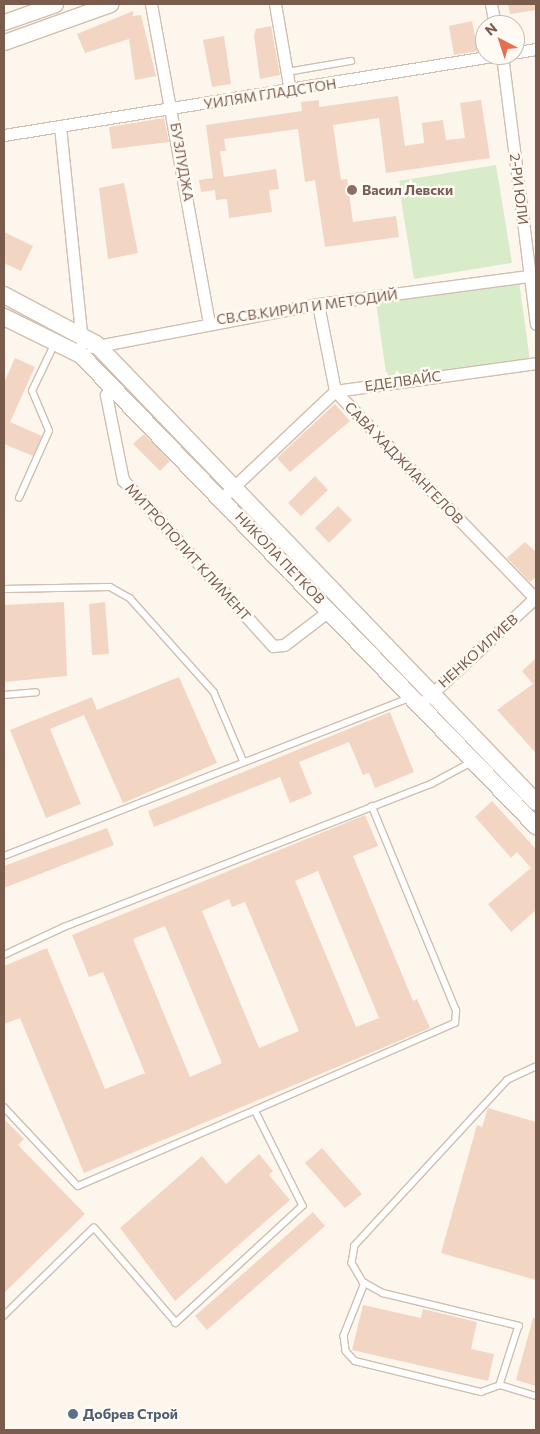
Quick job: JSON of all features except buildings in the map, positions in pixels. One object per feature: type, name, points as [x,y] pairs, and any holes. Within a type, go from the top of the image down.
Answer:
[{"type":"main road","name":"НИКОЛА ПЕТКОВ","points":[[4,295],[90,339],[434,691],[536,802]]},
{"type":"main road","name":"НИКОЛА ПЕТКОВ","points":[[4,317],[81,355],[222,498],[536,826]]},
{"type":"street","points":[[4,22],[55,4]]},
{"type":"street","points":[[4,42],[110,4]]},
{"type":"street","name":"БУЗЛУДЖА","points":[[151,4],[172,109],[209,322]]},
{"type":"street","points":[[275,4],[290,91]]},
{"type":"street","name":"УИЛЯМ ГЛАДСТОН","points":[[4,135],[475,61]]},
{"type":"street","name":"2-РИ ЮЛИ","points":[[503,65],[533,277],[536,324]]},
{"type":"street","points":[[60,126],[90,339]]},
{"type":"street","name":"СВ.СВ.КИРИЛ И МЕТОДИЙ","points":[[81,355],[90,339],[318,304],[533,277]]},
{"type":"street","name":"САВА ХАДЖИАНГЕЛОВ","points":[[318,304],[335,391],[536,598]]},
{"type":"street","name":"ЕДЕЛВАЙС","points":[[335,391],[536,363]]},
{"type":"street","name":"МИТРОПОЛИТ КЛИМЕНТ","points":[[112,386],[106,395],[123,480],[273,646],[284,644],[330,610]]},
{"type":"street","points":[[222,498],[335,391]]},
{"type":"street","name":"НЕНКО ИЛИЕВ","points":[[416,701],[434,691],[536,598]]},
{"type":"lane","points":[[287,72],[351,61]]},
{"type":"lane","points":[[19,498],[49,431],[32,391],[56,341]]},
{"type":"lane","points":[[4,589],[110,587],[130,598],[214,692],[243,760]]},
{"type":"lane","points":[[4,695],[36,692]]},
{"type":"lane","points":[[4,856],[243,760],[416,701]]},
{"type":"lane","points":[[4,955],[64,927],[372,807],[474,761]]},
{"type":"lane","points":[[4,1107],[78,1186],[455,1023],[456,1011],[372,807]]},
{"type":"lane","points":[[500,1385],[520,1326],[383,1293],[365,1283],[352,1263],[355,1246],[508,1080],[536,1067]]},
{"type":"lane","points":[[4,1316],[94,1228],[176,1323],[303,1206],[255,1110]]},
{"type":"lane","points":[[365,1283],[344,1336],[346,1351],[355,1361],[480,1392],[500,1385],[536,1396]]},
{"type":"green space","points":[[496,165],[512,263],[414,279],[398,181]]},
{"type":"green space","points":[[519,281],[530,361],[387,381],[376,301]]},
{"type":"place","name":"Васил Левски","points":[[352,190]]},
{"type":"place","name":"Добрев Строй","points":[[73,1414]]}]
